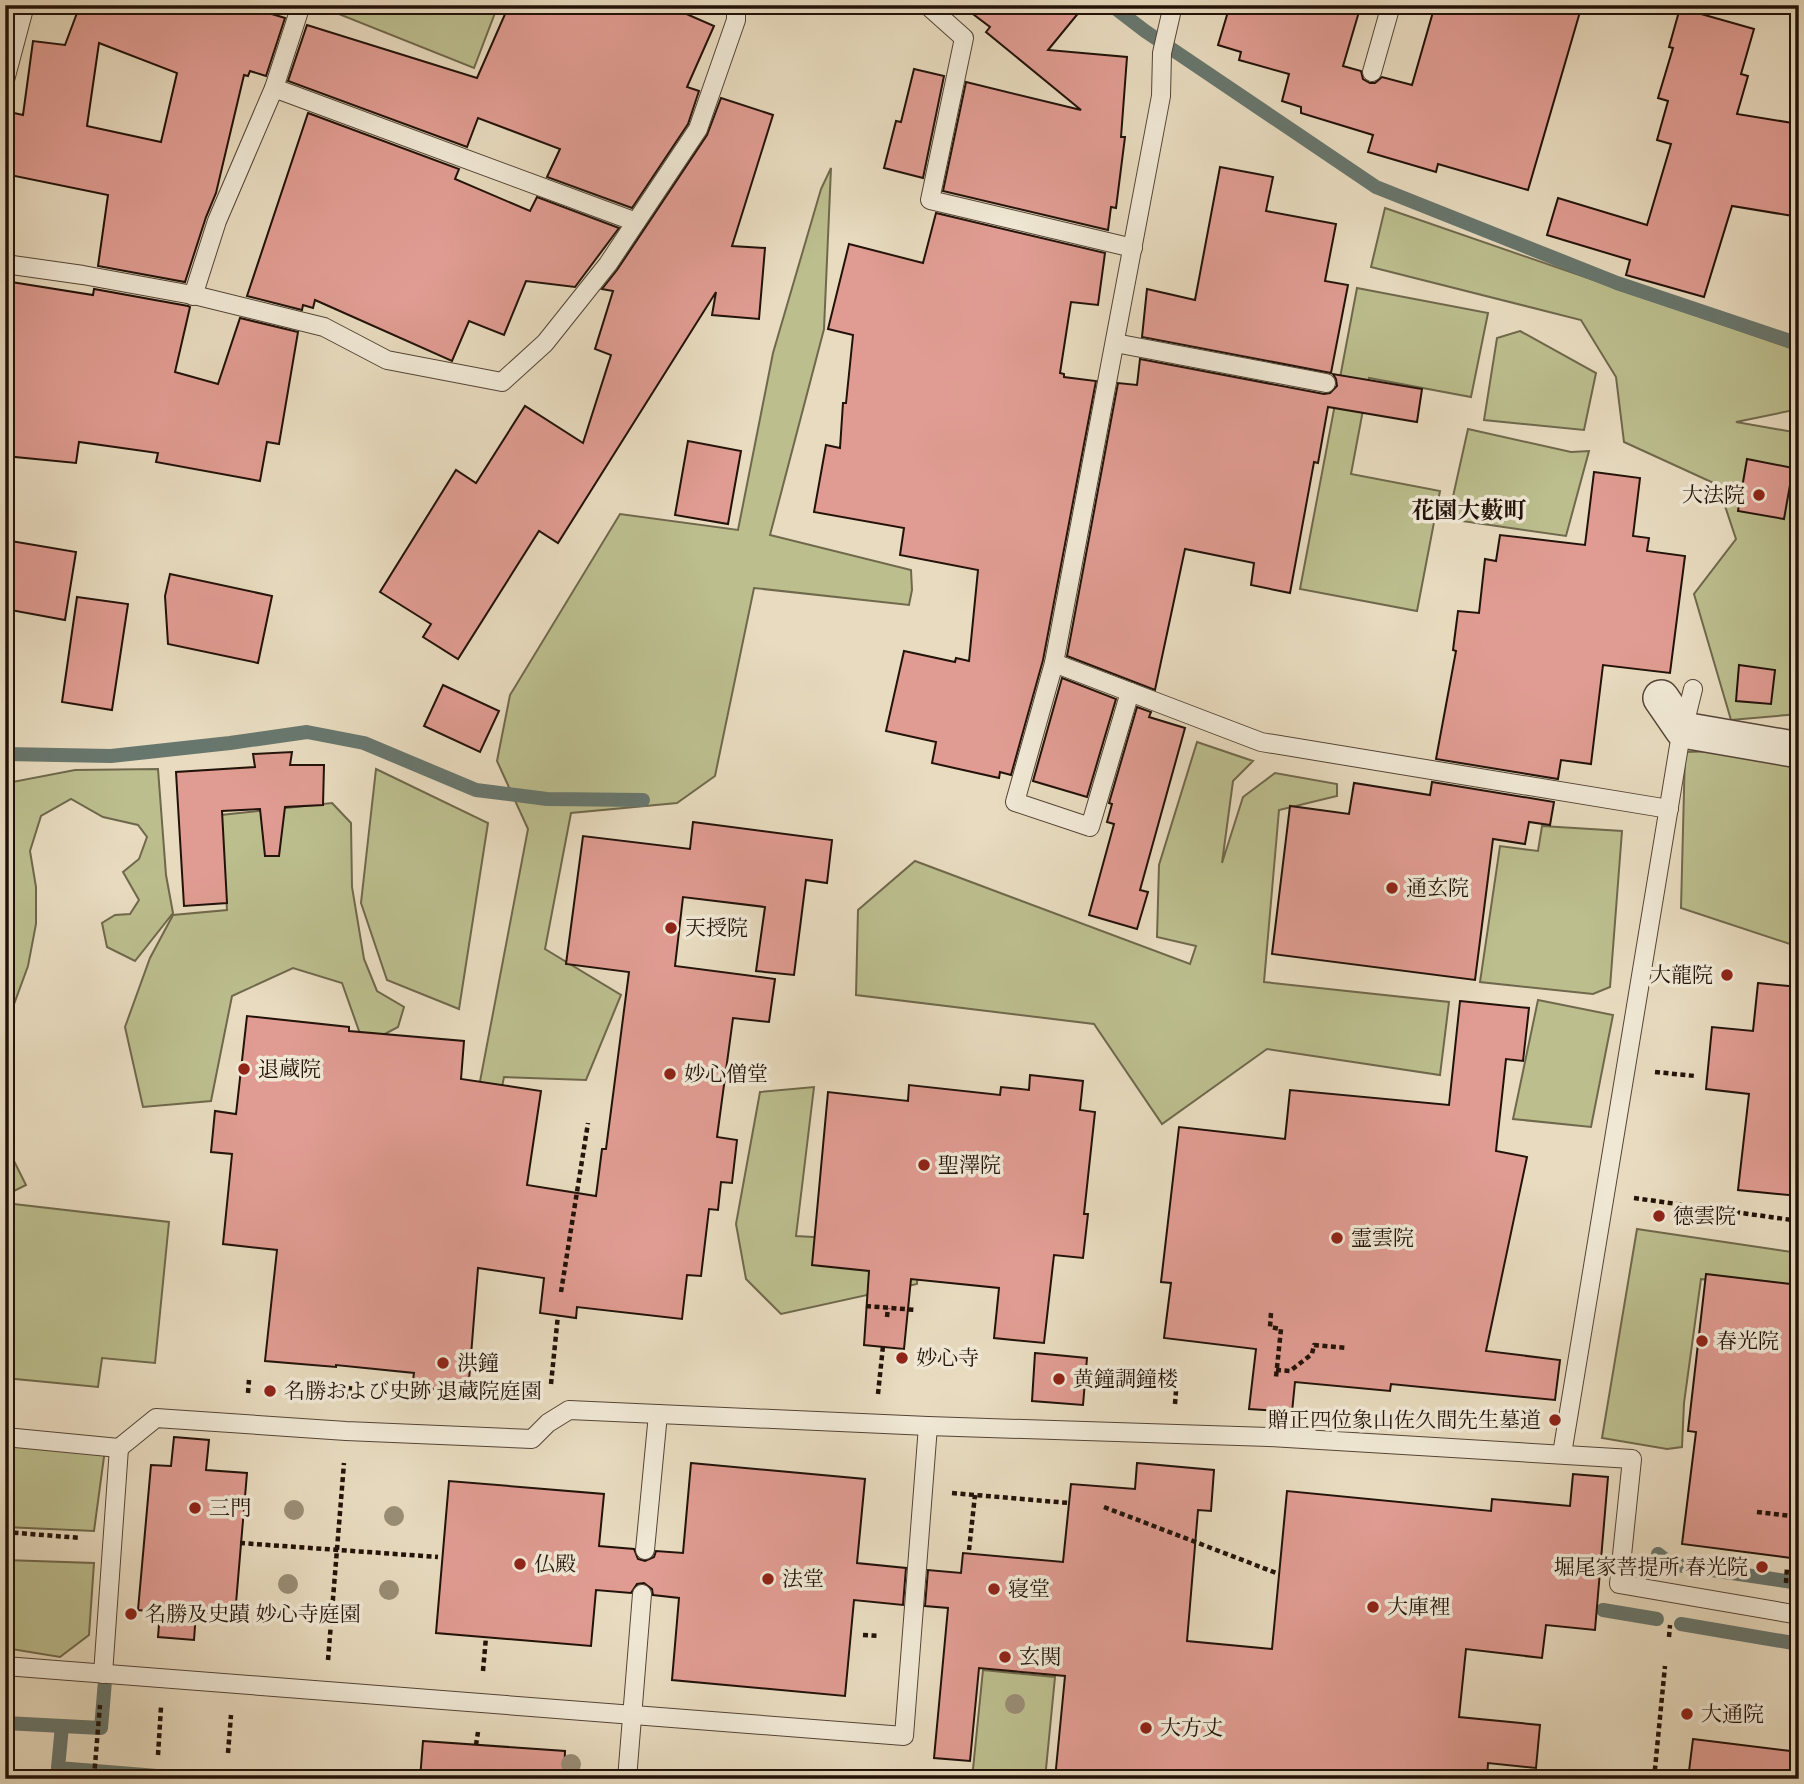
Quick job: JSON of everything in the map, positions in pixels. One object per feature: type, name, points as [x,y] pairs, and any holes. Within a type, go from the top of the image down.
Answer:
[{"type":"street","points":[[1677,694],[1683,730],[1799,750]]},
{"type":"lane","points":[[5,79],[25,5]]},
{"type":"lane","points":[[193,296],[218,220],[274,88],[301,5]]},
{"type":"lane","points":[[5,264],[83,275],[193,296],[324,327],[387,360],[502,382],[545,343],[608,264],[698,129],[736,20],[736,5]]},
{"type":"lane","points":[[926,5],[964,38],[930,200],[1133,248]]},
{"type":"lane","points":[[1372,72],[1391,5]]},
{"type":"lane","points":[[1130,692],[1090,827],[1015,802],[1054,663],[1161,96],[1161,53],[1173,9]]},
{"type":"lane","points":[[274,88],[636,222]]},
{"type":"lane","points":[[1115,343],[1326,383]]},
{"type":"lane","points":[[1054,663],[1261,741],[1669,809]]},
{"type":"lane","points":[[1562,1454],[1683,730]]},
{"type":"lane","points":[[5,1437],[119,1448],[156,1418],[346,1431],[532,1438],[548,1423],[569,1410],[928,1426],[1269,1437],[1632,1458],[1619,1584],[1799,1615]]},
{"type":"lane","points":[[645,1550],[658,1414]]},
{"type":"lane","points":[[5,1667],[904,1736],[928,1426]]},
{"type":"lane","points":[[103,1674],[119,1448]]},
{"type":"lane","points":[[627,1779],[642,1594]]},
{"type":"path","points":[[1675,1074],[1695,1076]]},
{"type":"path","points":[[561,1292],[588,1123]]},
{"type":"path","points":[[1606,1194],[1799,1221]]},
{"type":"path","points":[[866,1306],[916,1310]]},
{"type":"path","points":[[887,1317],[888,1308]]},
{"type":"path","points":[[1271,1313],[1270,1327],[1281,1329],[1276,1373],[1290,1371],[1312,1354],[1314,1345],[1347,1348]]},
{"type":"path","points":[[548,1423],[558,1315]]},
{"type":"path","points":[[875,1423],[883,1346]]},
{"type":"path","points":[[326,1691],[350,1385]]},
{"type":"path","points":[[924,1490],[1069,1503]]},
{"type":"path","points":[[969,1550],[975,1495]]},
{"type":"path","points":[[1792,1533],[1796,1517],[1796,1496]]},
{"type":"path","points":[[1104,1507],[1279,1574]]},
{"type":"path","points":[[1757,1512],[1796,1517]]},
{"type":"path","points":[[5,1532],[113,1541]]},
{"type":"path","points":[[240,1543],[438,1557]]},
{"type":"path","points":[[1787,1567],[1787,1575]]},
{"type":"path","points":[[1654,1779],[1665,1666]]},
{"type":"path","points":[[94,1777],[103,1674]]},
{"type":"path","points":[[158,1755],[164,1679]]},
{"type":"green space","points":[[327,5],[498,5],[474,68],[326,9]]},
{"type":"green space","points":[[831,168],[824,329],[770,535],[911,570],[912,590],[909,605],[754,588],[715,776],[677,803],[571,813],[545,949],[621,995],[586,1080],[504,1077],[473,1231],[451,1234],[528,829],[497,761],[510,695],[620,514],[738,530],[773,353],[821,189]]},
{"type":"green space","points":[[1385,208],[1799,351],[1799,409],[1736,422],[1799,433],[1799,714],[1731,720],[1694,594],[1736,539],[1718,485],[1624,442],[1616,377],[1581,320],[1371,267]]},
{"type":"green space","points":[[1357,288],[1488,313],[1471,397],[1369,378],[1351,474],[1440,491],[1417,611],[1300,589]]},
{"type":"green space","points":[[1520,331],[1596,373],[1584,430],[1484,420],[1497,338]]},
{"type":"green space","points":[[1468,429],[1571,452],[1589,451],[1566,536],[1448,519]]},
{"type":"green space","points":[[1197,742],[1253,761],[1233,781],[1222,863],[1243,797],[1275,773],[1337,784],[1337,796],[1279,810],[1264,982],[1449,1002],[1440,1075],[1267,1049],[1162,1124],[1094,1024],[856,995],[858,910],[915,861],[1190,964],[1196,946],[1157,937],[1159,865]]},
{"type":"green space","points":[[1781,749],[1799,779],[1799,947],[1681,908],[1685,752]]},
{"type":"green space","points":[[158,769],[166,875],[173,913],[135,961],[107,947],[102,923],[115,915],[130,914],[139,900],[123,872],[139,859],[147,837],[138,825],[103,817],[71,799],[41,816],[30,851],[36,887],[36,924],[28,966],[13,1007],[5,1071],[5,925],[14,821],[5,803],[7,783],[75,770]]},
{"type":"green space","points":[[376,769],[488,823],[459,1009],[387,980],[361,903]]},
{"type":"green space","points":[[332,803],[351,823],[352,887],[364,959],[377,991],[404,1007],[398,1027],[364,1045],[342,983],[293,968],[232,996],[211,1101],[143,1107],[125,1027],[150,958],[173,915],[227,910],[221,815]]},
{"type":"green space","points":[[1542,826],[1622,831],[1610,987],[1593,994],[1480,982],[1500,846],[1538,851]]},
{"type":"green space","points":[[1538,1000],[1613,1015],[1591,1127],[1513,1119]]},
{"type":"green space","points":[[814,1087],[796,1236],[919,1243],[917,1284],[781,1314],[746,1279],[736,1224],[760,1092]]},
{"type":"green space","points":[[5,1140],[26,1185],[10,1193],[5,1186]]},
{"type":"green space","points":[[5,1203],[169,1222],[155,1363],[102,1358],[98,1387],[5,1378]]},
{"type":"green space","points":[[1637,1229],[1799,1253],[1799,1292],[1787,1295],[1701,1279],[1684,1403],[1682,1447],[1667,1449],[1602,1438]]},
{"type":"green space","points":[[5,1432],[106,1442],[94,1531],[5,1527]]},
{"type":"green space","points":[[5,1560],[94,1563],[89,1635],[60,1657],[5,1648]]},
{"type":"green space","points":[[983,1670],[1055,1677],[1045,1779],[972,1779]]},
{"type":"building","points":[[80,5],[242,5],[285,18],[266,76],[250,71],[248,76],[244,75],[216,193],[185,282],[98,266],[108,195],[5,174],[5,111],[23,115],[33,41],[65,45]],"holes":[[[99,43],[177,73],[161,142],[87,126]]]},
{"type":"building","points":[[509,5],[666,5],[714,26],[687,87],[699,91],[688,124],[632,208],[547,177],[560,149],[478,118],[467,147],[288,81],[307,25],[477,78]]},
{"type":"building","points":[[961,5],[1085,5],[1048,50],[1127,57],[1121,137],[1125,137],[1116,208],[1111,207],[1108,230],[943,191],[966,82],[1081,110],[986,32],[990,27]]},
{"type":"building","points":[[1230,5],[1361,5],[1343,66],[1361,71],[1363,79],[1370,83],[1375,83],[1382,77],[1412,85],[1435,5],[1582,5],[1528,190],[1438,164],[1436,172],[1368,152],[1373,135],[1301,113],[1301,107],[1282,101],[1289,74],[1239,60],[1241,52],[1218,45]]},
{"type":"building","points":[[1680,8],[1754,29],[1741,74],[1748,76],[1737,114],[1799,124],[1799,217],[1732,206],[1704,297],[1626,275],[1630,260],[1547,235],[1558,198],[1647,225],[1671,144],[1657,140],[1668,101],[1658,98],[1673,48],[1669,47]]},
{"type":"building","points":[[914,69],[944,76],[923,178],[884,168],[896,121],[901,122]]},
{"type":"building","points":[[721,98],[773,115],[732,246],[765,248],[759,319],[712,315],[716,292],[558,543],[539,531],[458,659],[423,637],[431,624],[380,592],[456,470],[476,483],[525,406],[583,443],[611,355],[595,349],[613,291],[602,289],[707,135]]},
{"type":"building","points":[[308,113],[459,169],[455,179],[530,211],[537,197],[619,228],[575,287],[526,281],[504,335],[469,321],[452,361],[315,300],[313,308],[303,305],[302,310],[247,296]]},
{"type":"building","points":[[1220,167],[1273,177],[1266,211],[1336,224],[1325,281],[1348,285],[1331,373],[1142,337],[1147,289],[1195,300]]},
{"type":"building","points":[[936,213],[1105,253],[1098,305],[1071,302],[1060,373],[1064,374],[1064,377],[1096,381],[1043,660],[1011,775],[1000,772],[999,778],[932,763],[936,742],[886,731],[904,651],[955,662],[956,658],[969,661],[978,570],[900,555],[904,528],[814,512],[826,445],[840,448],[843,403],[846,403],[853,335],[828,329],[849,244],[923,263]]},
{"type":"building","points":[[5,281],[93,295],[94,289],[188,306],[190,307],[175,372],[218,384],[240,318],[298,332],[279,444],[267,442],[260,481],[156,462],[158,453],[79,442],[76,463],[5,456]]},
{"type":"building","points":[[1140,359],[1324,394],[1330,393],[1337,386],[1333,374],[1422,389],[1417,422],[1328,407],[1318,463],[1314,462],[1290,593],[1251,585],[1254,563],[1185,549],[1155,690],[1067,656],[1118,383],[1137,385]]},
{"type":"building","points":[[688,441],[741,451],[728,524],[675,515]]},
{"type":"building","points":[[1747,459],[1793,468],[1784,519],[1738,511]]},
{"type":"building","points":[[1594,472],[1640,478],[1633,536],[1649,538],[1647,551],[1685,556],[1670,673],[1603,665],[1591,764],[1561,760],[1558,779],[1436,759],[1456,651],[1453,650],[1458,611],[1479,613],[1485,559],[1496,561],[1500,535],[1585,545]]},
{"type":"building","points":[[5,540],[76,552],[65,620],[5,609]]},
{"type":"building","points":[[170,574],[272,596],[258,663],[168,644],[165,596]]},
{"type":"building","points":[[77,597],[128,604],[112,710],[62,702]]},
{"type":"building","points":[[1739,665],[1775,670],[1771,704],[1736,701]]},
{"type":"building","points":[[1062,678],[1116,699],[1087,797],[1033,781]]},
{"type":"building","points":[[443,685],[499,711],[480,752],[424,726]]},
{"type":"building","points":[[1137,707],[1151,712],[1149,717],[1185,728],[1140,890],[1148,892],[1137,929],[1089,915],[1114,824],[1107,822],[1112,804],[1109,803]]},
{"type":"building","points":[[292,752],[290,765],[324,765],[323,805],[285,807],[279,856],[265,856],[260,809],[222,811],[227,903],[184,906],[176,772],[255,767],[253,754]]},
{"type":"building","points":[[1432,782],[1554,802],[1550,825],[1529,822],[1525,844],[1493,839],[1475,980],[1272,954],[1290,806],[1349,814],[1354,783],[1430,795]]},
{"type":"building","points":[[693,822],[832,840],[827,883],[806,880],[794,975],[756,971],[765,907],[683,897],[675,966],[775,979],[769,1022],[733,1018],[717,1137],[737,1140],[732,1183],[721,1182],[718,1210],[709,1209],[701,1276],[687,1275],[682,1319],[577,1307],[576,1318],[540,1313],[544,1278],[478,1268],[468,1393],[412,1387],[414,1373],[265,1361],[277,1250],[223,1244],[232,1154],[211,1152],[215,1111],[236,1114],[247,1016],[349,1027],[349,1031],[464,1041],[461,1079],[541,1091],[527,1185],[596,1196],[602,1149],[606,1149],[629,972],[566,964],[583,836],[690,849]]},
{"type":"building","points":[[1758,983],[1799,987],[1799,1196],[1738,1190],[1749,1094],[1706,1089],[1712,1027],[1753,1031]]},
{"type":"building","points":[[1460,1001],[1529,1008],[1523,1061],[1506,1059],[1496,1151],[1527,1157],[1486,1351],[1560,1360],[1555,1400],[1391,1384],[1390,1391],[1295,1382],[1292,1412],[1249,1409],[1256,1349],[1164,1338],[1171,1283],[1161,1282],[1179,1127],[1285,1139],[1290,1090],[1449,1105]]},
{"type":"building","points":[[1030,1075],[1083,1081],[1080,1110],[1095,1112],[1084,1214],[1088,1214],[1083,1258],[1054,1255],[1044,1343],[994,1338],[999,1288],[911,1279],[904,1349],[864,1345],[869,1271],[812,1265],[828,1092],[908,1101],[909,1085],[1000,1095],[1001,1087],[1029,1090]]},
{"type":"building","points":[[1706,1274],[1799,1285],[1799,1559],[1682,1544],[1696,1432],[1688,1431]]},
{"type":"building","name":"黄鐘調鐘楼","points":[[1035,1353],[1087,1358],[1083,1405],[1032,1401]]},
{"type":"building","name":"三門","points":[[174,1437],[209,1440],[206,1470],[247,1473],[235,1615],[196,1612],[194,1640],[158,1637],[160,1612],[138,1610],[151,1465],[171,1466]]},
{"type":"building","points":[[691,1463],[865,1479],[857,1563],[906,1568],[903,1605],[854,1600],[845,1696],[672,1680],[679,1598],[653,1595],[652,1589],[644,1583],[637,1584],[631,1593],[596,1590],[591,1646],[436,1633],[449,1481],[604,1494],[599,1546],[634,1549],[638,1559],[645,1561],[654,1557],[656,1551],[683,1553]]},
{"type":"building","points":[[1137,1463],[1214,1470],[1211,1511],[1198,1510],[1187,1641],[1272,1649],[1287,1491],[1491,1511],[1492,1499],[1570,1506],[1573,1474],[1608,1477],[1595,1630],[1546,1625],[1542,1658],[1466,1649],[1459,1717],[1540,1725],[1536,1768],[1488,1763],[1487,1779],[1055,1779],[1065,1676],[979,1668],[970,1761],[934,1758],[948,1608],[925,1606],[928,1570],[961,1573],[963,1553],[1063,1562],[1071,1484],[1135,1489]]},
{"type":"building","points":[[1693,1739],[1799,1752],[1799,1779],[1688,1779]]},
{"type":"building","points":[[423,1741],[565,1751],[564,1779],[420,1779]]},
{"type":"waterway","points":[[1111,5],[1145,31],[1376,187],[1617,283],[1799,344]]},
{"type":"waterway","points":[[5,754],[111,756],[307,732],[364,743],[476,790],[547,799],[643,800]]},
{"type":"waterway","points":[[1658,1554],[1671,1564],[1799,1583]]},
{"type":"waterway","points":[[1603,1610],[1657,1619]]},
{"type":"waterway","points":[[1681,1624],[1799,1644]]},
{"type":"waterway","points":[[5,1723],[101,1728],[105,1681]]},
{"type":"waterway","points":[[62,1726],[58,1768],[194,1779]]},
{"type":"place","name":"大法院","points":[[1759,495]]},
{"type":"place","name":"通玄院","points":[[1392,888]]},
{"type":"place","name":"天授院","points":[[671,928]]},
{"type":"place","name":"大龍院","points":[[1727,975]]},
{"type":"place","name":"退蔵院","points":[[244,1069]]},
{"type":"place","name":"妙心僧堂","points":[[670,1074]]},
{"type":"place","name":"聖澤院","points":[[924,1165]]},
{"type":"place","name":"德雲院","points":[[1659,1216]]},
{"type":"place","name":"霊雲院","points":[[1337,1238]]},
{"type":"place","name":"春光院","points":[[1702,1341]]},
{"type":"place","name":"妙心寺","points":[[902,1358]]},
{"type":"place","name":"洪鐘","points":[[443,1363]]},
{"type":"place","name":"黄鐘調鐘楼","points":[[1059,1379]]},
{"type":"place","name":"名勝および史跡 退蔵院庭園","points":[[270,1391]]},
{"type":"place","name":"贈正四位象山佐久間先生墓道","points":[[1555,1420]]},
{"type":"place","name":"三門","points":[[195,1508]]},
{"type":"place","name":"仏殿","points":[[520,1564]]},
{"type":"place","name":"堀尾家菩提所 春光院","points":[[1762,1567]]},
{"type":"place","name":"法堂","points":[[768,1579]]},
{"type":"place","name":"寝堂","points":[[994,1589]]},
{"type":"place","name":"大庫裡","points":[[1373,1607]]},
{"type":"place","name":"名勝及史蹟 妙心寺庭園","points":[[131,1614]]},
{"type":"place","name":"玄関","points":[[1005,1657]]},
{"type":"place","name":"大通院","points":[[1687,1714]]},
{"type":"place","name":"大方丈","points":[[1146,1728]]},
{"type":"district","name":"花園大藪町","points":[[1469,510]]}]
